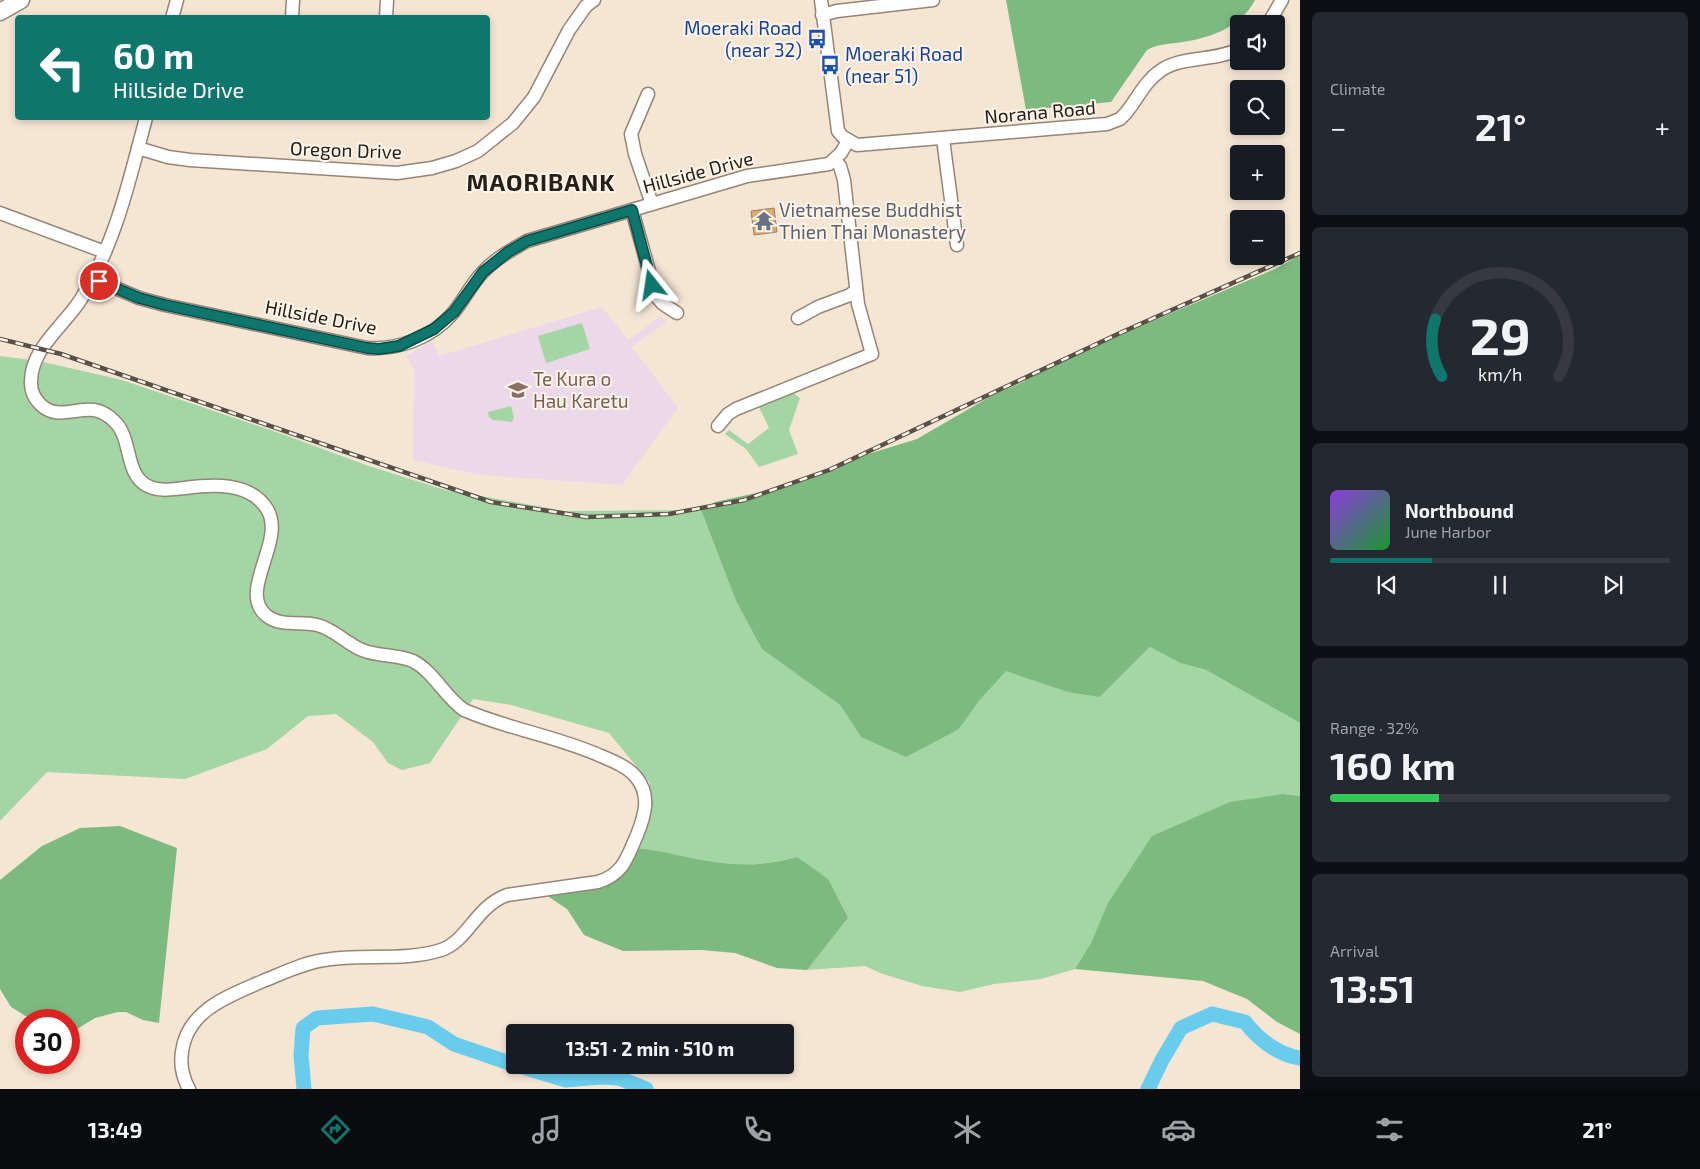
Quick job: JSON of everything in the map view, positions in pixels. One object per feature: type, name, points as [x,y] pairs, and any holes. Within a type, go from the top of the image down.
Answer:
[{"type":"main road","points":[[0,12],[21,0]]},
{"type":"street","points":[[173,15],[177,0]]},
{"type":"street","points":[[292,15],[293,0]]},
{"type":"street","points":[[386,15],[387,0]]},
{"type":"street","name":"Oregon Drive","points":[[138,148],[168,157],[190,160],[397,173],[432,168],[456,161],[478,151],[513,123],[534,97],[569,30],[586,6],[594,0]]},
{"type":"street","points":[[718,426],[728,414],[736,409],[872,354],[858,304],[844,180],[840,166],[834,160],[848,141],[840,134],[838,127],[821,0]]},
{"type":"street","points":[[822,15],[837,11],[933,0]]},
{"type":"street","points":[[1273,15],[1282,0]]},
{"type":"street","name":"Norana Road","points":[[848,141],[862,146],[1107,124],[1120,119],[1151,78],[1166,67],[1218,57],[1230,52]]},
{"type":"street","points":[[648,94],[631,134],[635,154],[652,204]]},
{"type":"street","points":[[145,120],[118,223],[92,278],[75,307],[47,341],[37,360],[31,386],[34,396],[41,405],[55,412],[98,411],[114,420],[122,430],[138,479],[148,486],[158,490],[221,486],[245,491],[257,498],[269,514],[273,526],[257,596],[260,608],[267,616],[280,622],[316,624],[328,629],[360,650],[372,654],[410,660],[422,667],[453,702],[464,710],[564,740],[619,764],[636,776],[646,801],[642,822],[626,858],[620,869],[611,877],[598,882],[507,896],[495,900],[486,907],[456,942],[439,950],[412,955],[336,958],[310,963],[237,992],[214,1004],[194,1022],[183,1045],[181,1065],[188,1089]]},
{"type":"street","points":[[943,139],[957,245]]},
{"type":"street","name":"Hillside Drive","points":[[92,278],[139,298],[165,305],[367,348],[390,348],[420,337],[448,318],[483,272],[518,246],[540,237],[747,176],[822,166],[834,160]]},
{"type":"street","points":[[632,210],[656,296],[663,304],[677,313]]},
{"type":"street","points":[[0,213],[105,252]]},
{"type":"street","points":[[798,318],[818,306],[850,295],[856,290]]},
{"type":"shaded area","name":"Te Kura o Hau Karetu","points":[[602,307],[628,340],[661,316],[666,322],[632,347],[678,408],[622,485],[480,475],[413,460],[414,369],[406,356],[432,341],[439,356]]},
{"type":"green space","points":[[1006,0],[1255,0],[1244,15],[1230,15],[1230,26],[1224,30],[1204,38],[1160,45],[1147,50],[1111,102],[1026,110]]},
{"type":"green space","points":[[1300,255],[1300,723],[1206,670],[1180,663],[1150,647],[1100,697],[1068,692],[1006,671],[979,701],[959,729],[906,757],[861,737],[840,705],[762,649],[736,601],[701,510],[715,502],[774,489],[837,469],[839,463],[917,439],[991,396],[1025,381],[1028,374],[1285,263]]},
{"type":"green space","points":[[582,323],[590,349],[546,363],[538,336]]},
{"type":"green space","points":[[0,356],[39,361],[122,380],[285,435],[366,465],[442,489],[565,511],[701,510],[736,601],[762,648],[840,705],[861,737],[959,729],[979,701],[1006,670],[1100,697],[1150,647],[1180,663],[1206,670],[1300,723],[1300,796],[1283,794],[1092,941],[1075,969],[1041,979],[994,984],[960,992],[922,986],[883,974],[865,966],[807,970],[848,918],[797,857],[770,863],[732,864],[634,848],[644,833],[650,783],[609,733],[511,705],[473,699],[430,763],[402,770],[388,763],[373,742],[336,714],[308,716],[267,749],[185,779],[47,772],[0,821]]},
{"type":"green space","points":[[792,392],[800,398],[789,430],[798,454],[759,467],[746,449],[725,434],[729,430],[748,444],[769,428],[758,405]]},
{"type":"green space","points":[[511,406],[514,418],[512,422],[493,420],[489,417],[488,412]]},
{"type":"green space","points":[[1283,794],[1300,796],[1300,1034],[1277,1022],[1247,999],[1203,981],[1075,969],[1092,941],[1108,903],[1152,836],[1230,802]]},
{"type":"green space","points":[[120,826],[177,848],[159,1023],[143,1020],[126,1012],[118,1012],[95,1018],[80,1027],[80,1009],[15,1009],[11,1007],[0,989],[0,880],[42,846],[80,828]]},
{"type":"green space","points":[[634,848],[732,864],[770,863],[797,857],[828,879],[848,918],[807,970],[777,968],[735,953],[701,950],[623,951],[584,935],[567,909],[543,893],[612,875]]},
{"type":"building","name":"Vietnamese Buddhist Thien Thai Monastery","points":[[774,208],[777,232],[754,235],[751,211]]},
{"type":"waterway","points":[[304,1089],[301,1055],[303,1028],[317,1018],[373,1014],[428,1027],[454,1044],[506,1062]]},
{"type":"waterway","points":[[1148,1089],[1181,1028],[1212,1014],[1245,1022],[1256,1034],[1276,1050],[1300,1058]]},
{"type":"waterway","points":[[546,1074],[566,1080],[601,1077],[619,1078],[646,1089]]},
{"type":"railway","points":[[0,339],[61,354],[491,502],[587,517],[669,514],[744,500],[829,470],[1120,333],[1300,253]]},
{"type":"place","name":"Moeraki Road (near 32)","points":[[817,39]]},
{"type":"place","name":"Moeraki Road (near 51)","points":[[830,65]]},
{"type":"place","name":"Vietnamese Buddhist Thien Thai Monastery","points":[[764,221]]},
{"type":"place","name":"Te Kura o Hau Karetu","points":[[518,390]]},
{"type":"district","name":"MAORIBANK","points":[[541,183]]},
{"type":"route","points":[[99,281],[139,298],[165,305],[367,348],[390,348],[408,343],[420,337],[448,318],[483,272],[491,264],[518,246],[527,241],[632,210],[652,285]]}]
